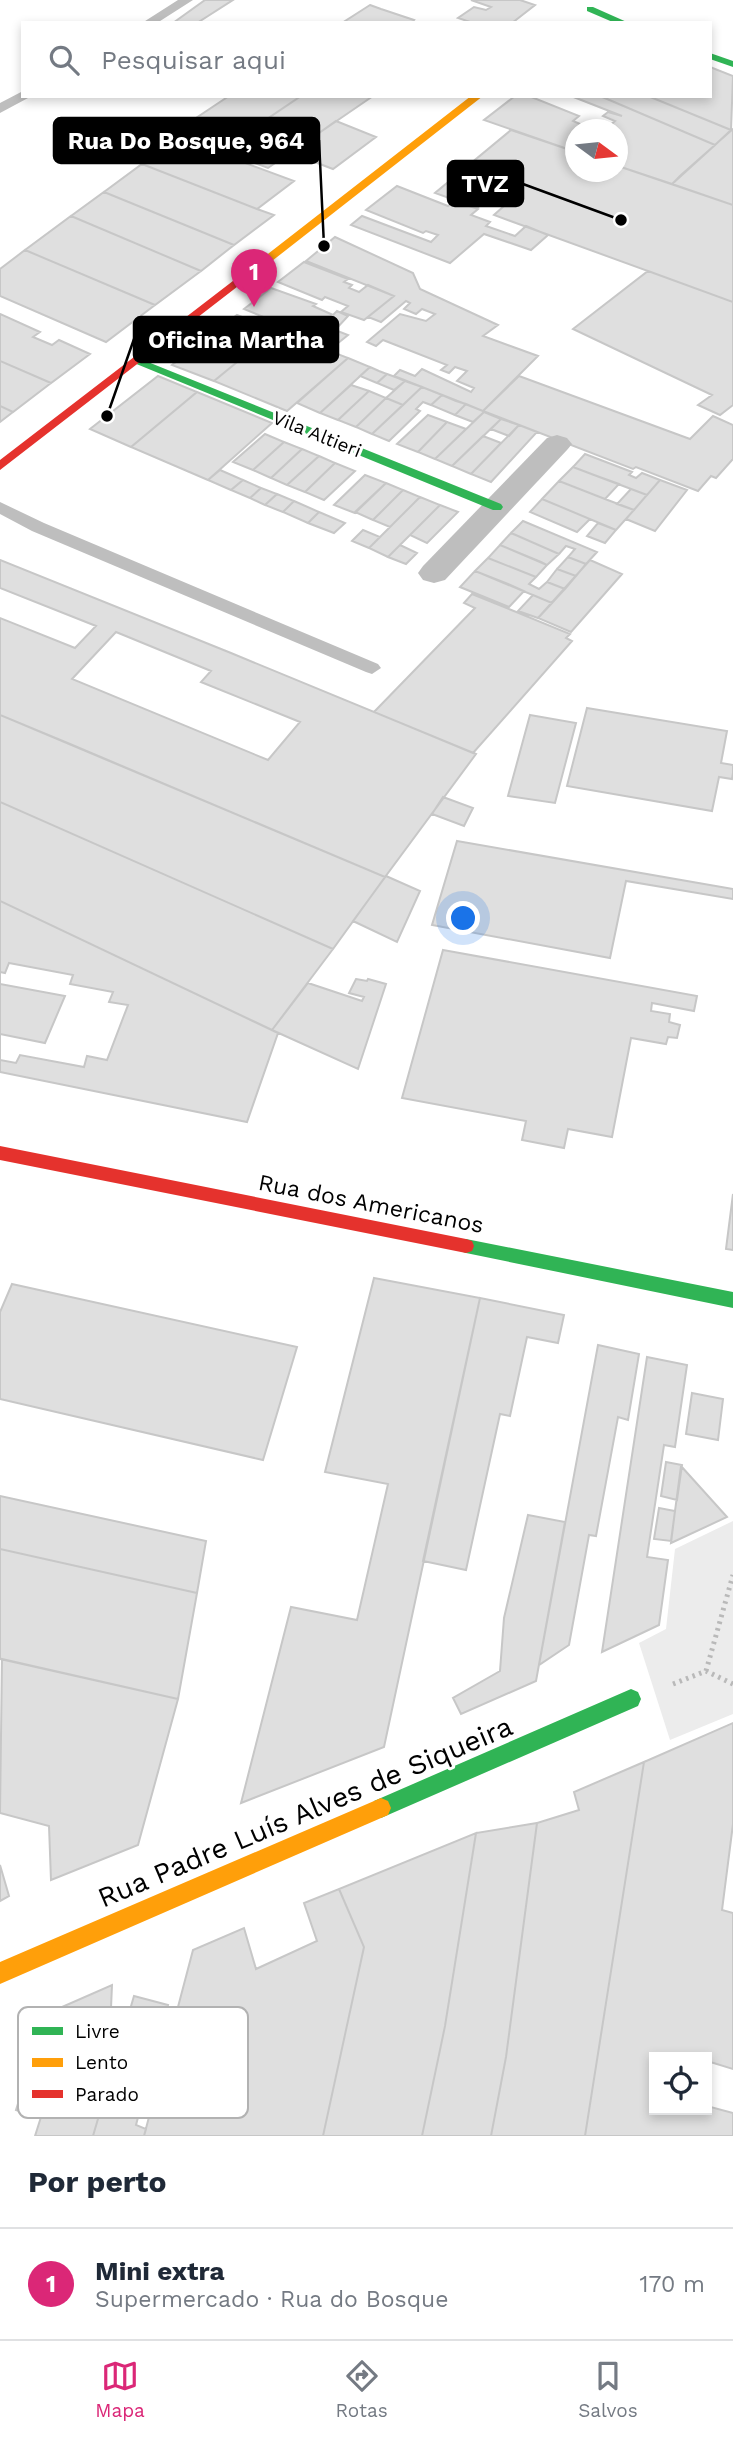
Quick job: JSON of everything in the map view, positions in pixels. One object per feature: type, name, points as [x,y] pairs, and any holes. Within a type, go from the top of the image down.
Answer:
[{"type":"street","points":[[575,21],[596,5],[621,21]]},
{"type":"street","points":[[712,57],[733,64]]},
{"type":"street","points":[[0,466],[475,98]]},
{"type":"street","name":"Vila Altieri","points":[[138,361],[497,507]]},
{"type":"street","points":[[434,573],[557,444]]},
{"type":"street","name":"Rua dos Americanos","points":[[0,1153],[733,1300]]},
{"type":"street","name":"Rua Padre Luís Alves de Siqueira","points":[[0,1973],[631,1699]]},
{"type":"lane","points":[[151,21],[187,0]]},
{"type":"lane","points":[[0,108],[21,96]]},
{"type":"lane","points":[[0,508],[38,527],[372,668]]},
{"type":"path","points":[[706,1671],[733,1575]]},
{"type":"path","points":[[631,1699],[706,1671],[733,1684]]},
{"type":"shaded area","points":[[733,1521],[733,1714],[670,1740],[639,1643],[666,1629],[675,1549]]},
{"type":"building","points":[[205,0],[233,0],[200,21],[176,21]]},
{"type":"building","points":[[471,0],[520,0],[535,5],[515,21],[467,21],[458,18],[474,7],[486,10],[491,7]]},
{"type":"building","points":[[370,5],[414,20],[413,21],[345,21]]},
{"type":"building","points":[[712,68],[733,76],[731,130],[653,98],[712,98]]},
{"type":"building","points":[[226,98],[298,98],[221,150],[175,132]]},
{"type":"building","points":[[298,98],[370,98],[268,168],[221,150]]},
{"type":"building","points":[[512,98],[534,98],[579,116],[575,119],[565,119],[565,148],[484,120]]},
{"type":"building","points":[[576,98],[605,98],[715,145],[672,184],[628,169],[628,119],[610,119],[603,116],[608,112],[622,116]]},
{"type":"building","points":[[605,98],[653,98],[731,130],[715,145]]},
{"type":"building","points":[[336,121],[376,137],[333,169],[291,153]]},
{"type":"building","points":[[733,129],[733,205],[672,184],[681,175]]},
{"type":"building","points":[[511,130],[565,148],[565,182],[628,182],[628,169],[733,205],[733,302],[494,215],[504,206],[488,199],[477,208],[435,193]]},
{"type":"building","points":[[177,138],[294,181],[257,209],[142,164]]},
{"type":"building","points":[[142,164],[274,215],[234,245],[104,192]]},
{"type":"building","points":[[397,186],[448,206],[455,201],[478,209],[471,215],[490,222],[486,226],[515,236],[526,226],[548,235],[531,250],[484,234],[450,263],[351,225],[362,216],[431,242],[438,235],[426,231],[423,233],[366,210]]},
{"type":"building","points":[[104,192],[234,245],[201,271],[71,216]]},
{"type":"building","points":[[71,216],[201,271],[155,305],[25,250]]},
{"type":"building","points":[[335,237],[413,273],[420,289],[498,325],[483,336],[538,356],[483,411],[394,376],[400,370],[415,376],[422,369],[471,392],[474,388],[457,381],[467,371],[455,367],[449,373],[441,370],[447,365],[383,340],[376,346],[367,342],[400,314],[426,321],[435,314],[422,309],[416,314],[404,309],[410,303],[406,301],[381,322],[368,317],[394,296],[306,261]]},
{"type":"building","points":[[25,250],[155,305],[106,342],[0,296],[0,269]]},
{"type":"building","points":[[304,262],[348,279],[344,282],[352,285],[349,288],[359,292],[368,285],[394,296],[364,320],[341,312],[348,306],[325,297],[322,300],[278,282]]},
{"type":"building","points":[[648,271],[733,302],[733,405],[720,415],[698,405],[712,395],[573,329]]},
{"type":"building","points":[[271,288],[316,304],[313,306],[333,315],[337,311],[348,316],[335,330],[348,335],[337,344],[321,339],[323,337],[313,332],[308,335],[244,309]]},
{"type":"building","points":[[0,314],[40,332],[33,337],[52,345],[59,340],[90,354],[51,383],[0,361]]},
{"type":"building","points":[[237,315],[276,330],[214,381],[172,365]]},
{"type":"building","points":[[276,330],[348,358],[287,411],[214,381]]},
{"type":"building","points":[[348,358],[370,367],[320,413],[297,403]]},
{"type":"building","points":[[0,361],[51,383],[13,412],[0,406]]},
{"type":"building","points":[[370,367],[387,374],[377,383],[360,376]]},
{"type":"building","points":[[387,374],[405,381],[394,390],[377,383]]},
{"type":"building","points":[[158,376],[197,392],[131,447],[90,429]]},
{"type":"building","points":[[519,376],[690,439],[713,416],[733,425],[733,459],[716,478],[711,476],[698,491],[483,411]]},
{"type":"building","points":[[405,381],[422,387],[403,405],[386,398]]},
{"type":"building","points":[[351,385],[369,391],[338,420],[320,413]]},
{"type":"building","points":[[422,387],[442,395],[431,405],[423,402],[416,409],[420,411],[389,441],[372,434]]},
{"type":"building","points":[[369,391],[386,398],[356,427],[338,420]]},
{"type":"building","points":[[197,392],[272,423],[208,480],[131,447]]},
{"type":"building","points":[[442,395],[466,404],[455,415],[431,405]]},
{"type":"building","points":[[386,398],[403,405],[372,434],[356,427]]},
{"type":"building","points":[[466,404],[484,412],[473,422],[455,415]]},
{"type":"building","points":[[0,406],[13,412],[0,422]]},
{"type":"building","points":[[484,412],[501,419],[452,466],[435,459]]},
{"type":"building","points":[[428,415],[447,422],[418,452],[397,444]]},
{"type":"building","points":[[501,419],[519,425],[509,436],[491,429]]},
{"type":"building","points":[[447,422],[466,429],[435,459],[418,452]]},
{"type":"building","points":[[519,425],[537,432],[491,482],[471,474]]},
{"type":"building","points":[[265,434],[284,442],[253,470],[233,462]]},
{"type":"building","points":[[483,436],[501,443],[471,474],[452,466]]},
{"type":"building","points":[[284,442],[302,449],[271,478],[253,470]]},
{"type":"building","points":[[302,449],[319,456],[287,485],[271,478]]},
{"type":"building","points":[[585,454],[632,472],[629,475],[636,478],[642,473],[660,480],[647,495],[573,467]]},
{"type":"building","points":[[319,456],[335,463],[305,492],[287,485]]},
{"type":"building","points":[[335,463],[355,471],[324,500],[305,492]]},
{"type":"building","points":[[573,467],[619,484],[605,499],[559,481]]},
{"type":"building","points":[[220,470],[243,480],[231,490],[208,480]]},
{"type":"building","points":[[365,475],[386,483],[355,513],[334,505]]},
{"type":"building","points":[[243,480],[261,488],[250,498],[231,490]]},
{"type":"building","points":[[660,480],[687,490],[655,531],[626,519]]},
{"type":"building","points":[[559,481],[634,510],[616,530],[542,499]]},
{"type":"building","points":[[386,483],[403,490],[373,520],[355,512]]},
{"type":"building","points":[[261,488],[277,494],[265,505],[250,498]]},
{"type":"building","points":[[631,489],[647,495],[634,510],[617,504]]},
{"type":"building","points":[[403,490],[420,497],[390,527],[373,520]]},
{"type":"building","points":[[277,494],[294,501],[283,512],[265,505]]},
{"type":"building","points":[[420,497],[440,505],[388,557],[369,548]]},
{"type":"building","points":[[542,499],[590,519],[577,532],[530,512]]},
{"type":"building","points":[[294,501],[319,512],[308,523],[283,512]]},
{"type":"building","points":[[440,505],[458,512],[427,543],[410,535]]},
{"type":"building","points":[[319,512],[345,523],[334,533],[308,523]]},
{"type":"building","points":[[523,521],[597,552],[586,564],[568,557],[575,549],[566,546],[559,554],[511,533]]},
{"type":"building","points":[[598,523],[616,530],[605,543],[587,536]]},
{"type":"building","points":[[363,530],[380,537],[369,548],[352,541]]},
{"type":"building","points":[[511,533],[559,554],[547,565],[500,545]]},
{"type":"building","points":[[400,545],[417,553],[406,564],[388,557]]},
{"type":"building","points":[[500,545],[547,565],[536,577],[488,558]]},
{"type":"building","points":[[568,557],[586,564],[576,576],[557,569]]},
{"type":"building","points":[[488,558],[536,577],[529,584],[539,589],[547,582],[565,589],[552,603],[475,571]]},
{"type":"building","points":[[0,560],[476,754],[385,877],[0,715],[0,618],[75,648],[96,626],[0,588]],"holes":[[[116,632],[211,671],[201,682],[300,722],[268,760],[72,679]]]},
{"type":"building","points":[[590,560],[622,574],[571,632],[538,618]]},
{"type":"building","points":[[557,569],[576,576],[565,589],[547,582]]},
{"type":"building","points":[[475,571],[524,591],[509,607],[460,587]]},
{"type":"building","points":[[472,594],[570,634],[566,638],[572,641],[473,753],[374,712],[475,608],[464,603]]},
{"type":"building","points":[[533,595],[552,603],[538,618],[518,611]]},
{"type":"building","points":[[587,708],[727,731],[721,763],[733,765],[732,779],[719,777],[712,811],[567,786]]},
{"type":"building","points":[[0,715],[385,877],[333,949],[0,802]]},
{"type":"building","points":[[530,715],[576,723],[555,803],[508,796]]},
{"type":"building","points":[[443,797],[473,808],[464,826],[432,814]]},
{"type":"building","points":[[0,802],[333,949],[272,1030],[0,901]]},
{"type":"building","points":[[457,841],[733,889],[733,899],[626,881],[610,958],[432,925]]},
{"type":"building","points":[[386,876],[420,891],[397,942],[353,921]]},
{"type":"building","points":[[0,901],[278,1033],[247,1122],[0,1072]]},
{"type":"building","points":[[443,950],[697,996],[694,1011],[652,1003],[651,1011],[670,1014],[669,1022],[680,1025],[677,1038],[668,1037],[666,1044],[631,1038],[612,1137],[568,1129],[564,1148],[522,1140],[526,1121],[402,1098]]},
{"type":"building","points":[[9,963],[73,975],[70,984],[113,992],[109,1002],[128,1005],[107,1060],[87,1056],[84,1067],[20,1055],[16,1063],[0,1060],[0,972],[5,973]]},
{"type":"building","points":[[356,979],[386,984],[358,1069],[272,1030],[308,983],[362,1001],[364,997],[349,993]]},
{"type":"building","points":[[0,984],[65,996],[45,1043],[0,1034]]},
{"type":"building","points":[[733,1194],[733,1250],[726,1249]]},
{"type":"building","points":[[374,1278],[480,1298],[384,1747],[241,1803],[291,1607],[357,1620],[388,1484],[325,1472]]},
{"type":"building","points":[[12,1284],[297,1347],[263,1460],[0,1399],[0,1312]]},
{"type":"building","points":[[480,1298],[564,1315],[558,1343],[527,1337],[510,1416],[500,1414],[466,1570],[423,1561]]},
{"type":"building","points":[[598,1345],[639,1354],[628,1420],[618,1417],[596,1536],[589,1535],[569,1645],[539,1665]]},
{"type":"building","points":[[647,1357],[687,1365],[675,1447],[664,1445],[647,1557],[668,1560],[659,1625],[602,1652]]},
{"type":"building","points":[[692,1393],[723,1399],[718,1440],[686,1434]]},
{"type":"building","points":[[666,1462],[682,1465],[677,1500],[661,1496]]},
{"type":"building","points":[[681,1466],[727,1517],[671,1543],[675,1511]]},
{"type":"building","points":[[0,1496],[206,1541],[197,1593],[0,1549]]},
{"type":"building","points":[[659,1508],[675,1511],[671,1541],[654,1539]]},
{"type":"building","points":[[528,1515],[565,1522],[536,1681],[461,1714],[453,1698],[500,1671],[504,1618]]},
{"type":"building","points":[[0,1549],[197,1593],[178,1699],[0,1659]]},
{"type":"building","points":[[2,1659],[178,1699],[138,1845],[51,1880],[49,1826],[0,1813]]},
{"type":"building","points":[[733,1723],[733,1824],[722,1910],[733,1913],[733,2069],[712,2063],[712,2052],[649,2052],[649,2115],[712,2115],[712,2107],[733,2113],[733,2136],[585,2136],[644,1762]]},
{"type":"building","points":[[644,1762],[585,2136],[491,2136],[506,2057],[537,1823],[579,1810],[574,1792]]},
{"type":"building","points":[[537,1823],[506,2057],[491,2136],[422,2136],[445,2026],[476,1833]]},
{"type":"building","points":[[476,1833],[445,2026],[422,2136],[323,2136],[364,1947],[339,1889]]},
{"type":"building","points":[[0,1865],[9,1896],[0,1901]]},
{"type":"building","points":[[339,1889],[364,1947],[323,2136],[144,2136],[149,2118],[248,2118],[248,2007],[178,2007],[193,1950],[244,1928],[256,1969],[317,1941],[304,1903]]},
{"type":"building","points":[[112,1985],[111,2007],[62,2007]]},
{"type":"building","points":[[134,1996],[168,2005],[167,2007],[131,2007]]},
{"type":"building","points":[[41,2118],[98,2118],[93,2136],[35,2136]]},
{"type":"building","points":[[98,2118],[138,2118],[136,2125],[146,2129],[144,2136],[93,2136]]},
{"type":"traffic: fast","points":[[590,9],[619,21]]},
{"type":"traffic: fast","points":[[712,57],[733,64]]},
{"type":"traffic: fast","points":[[138,361],[497,507]]},
{"type":"traffic: fast","points":[[466,1246],[733,1300]]},
{"type":"traffic: fast","points":[[381,1808],[631,1699]]},
{"type":"traffic: slow","points":[[268,259],[475,98]]},
{"type":"traffic: slow","points":[[0,1973],[381,1808]]},
{"type":"traffic: jam","points":[[0,466],[268,259]]},
{"type":"traffic: jam","points":[[0,1153],[466,1246]]},
{"type":"place","name":"TVZ","points":[[621,220]]},
{"type":"place","name":"Rua Do Bosque, 964","points":[[324,246]]},
{"type":"place","name":"Mini extra","points":[[254,307]]},
{"type":"place","name":"Oficina Martha","points":[[107,416]]}]
